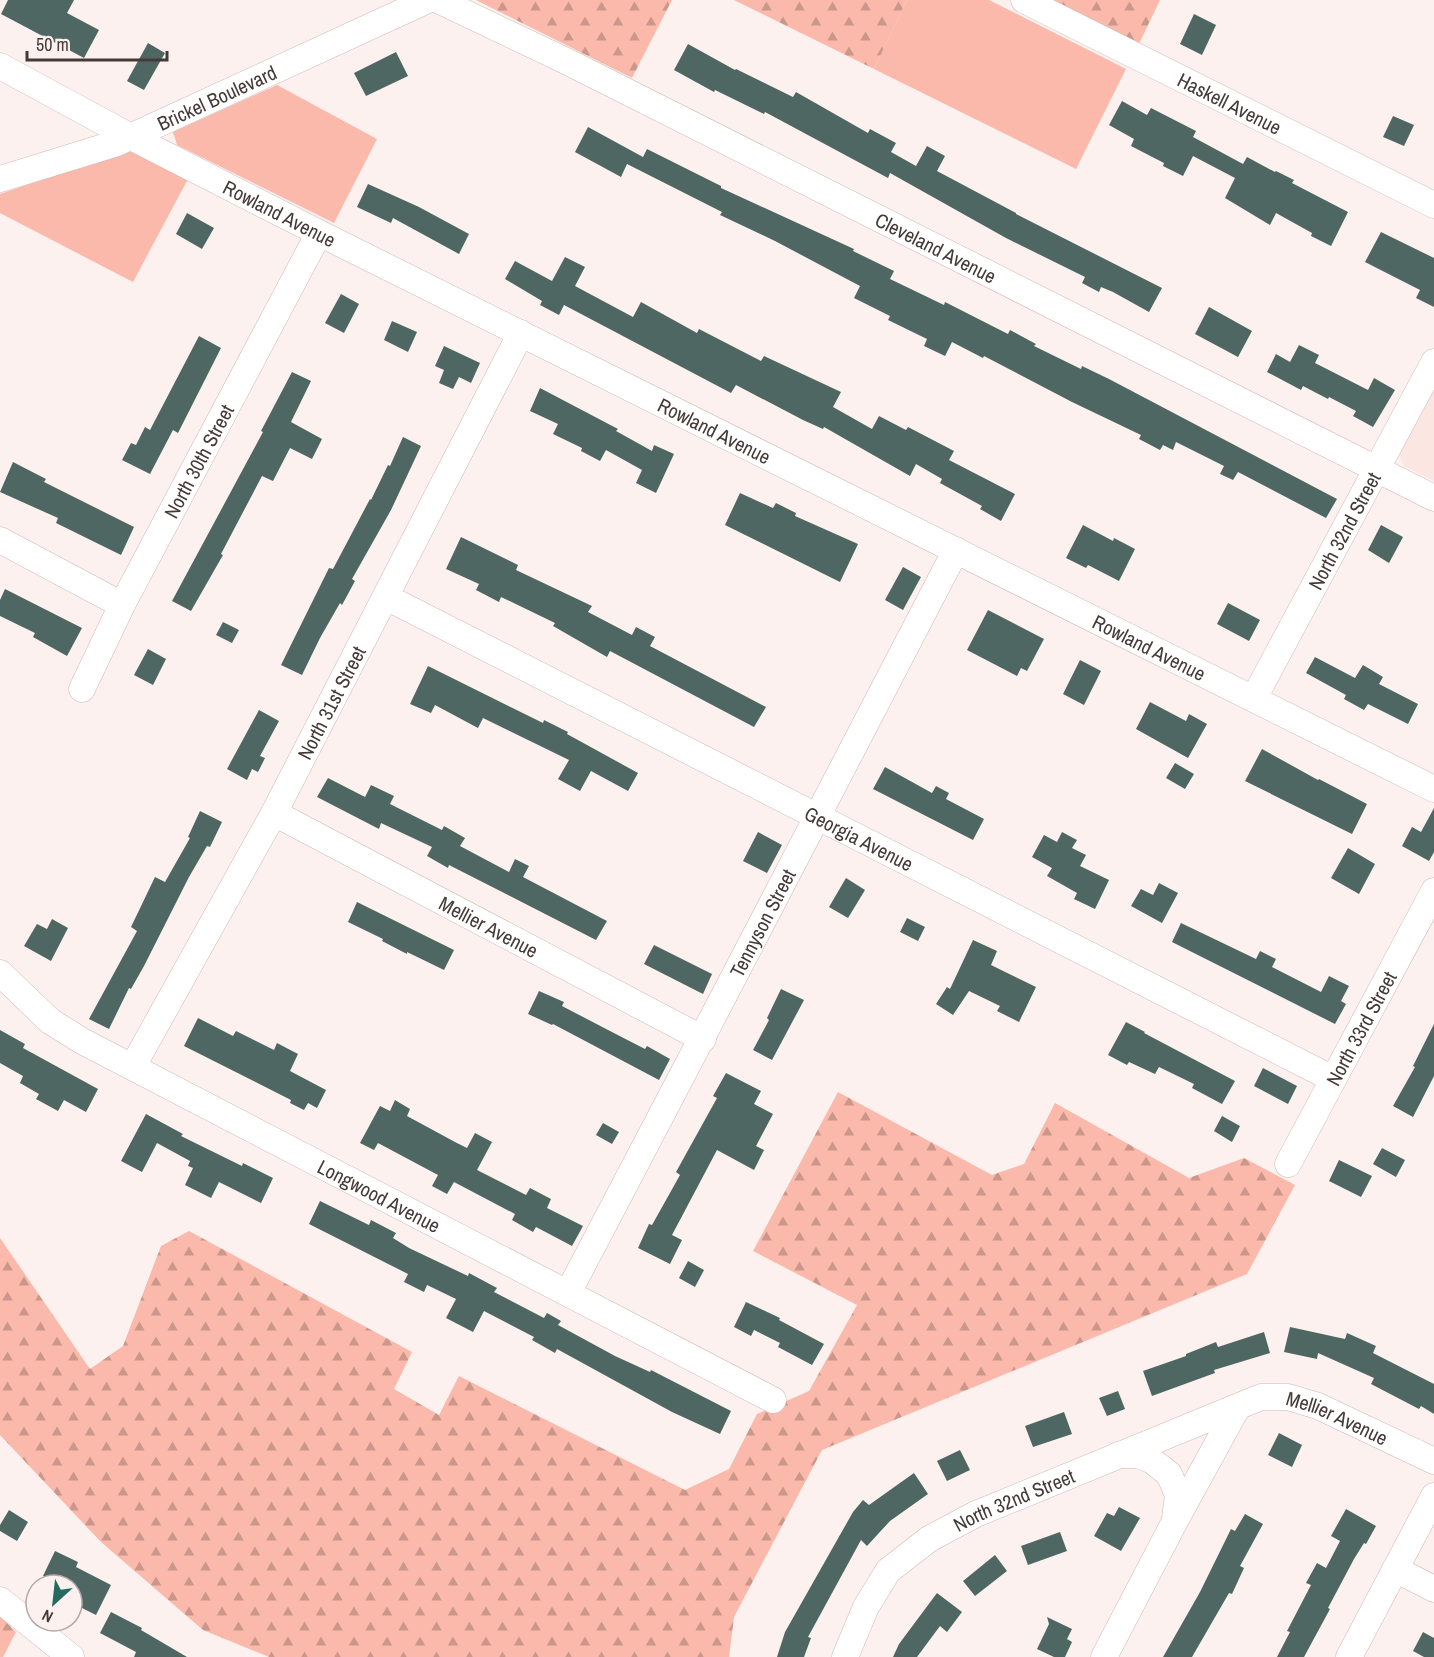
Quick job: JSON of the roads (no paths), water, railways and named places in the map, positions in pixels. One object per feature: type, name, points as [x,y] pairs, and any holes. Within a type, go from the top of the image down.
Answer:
[{"type":"street","name":"Brickel Boulevard","points":[[0,179],[88,153],[131,136],[428,0]]},
{"type":"street","name":"Cleveland Avenue","points":[[438,0],[578,67],[1434,498]]},
{"type":"street","name":"Haskell Avenue","points":[[1024,0],[1434,206]]},
{"type":"street","name":"Rowland Avenue","points":[[0,66],[319,233],[1434,789]]},
{"type":"street","name":"North 30th Street","points":[[82,689],[122,605],[319,233]]},
{"type":"street","name":"North 31st Street","points":[[133,1066],[274,813],[521,333]]},
{"type":"street","name":"North 32nd Street","points":[[1254,698],[1434,362]]},
{"type":"street","points":[[0,540],[122,605]]},
{"type":"street","name":"Tennyson Street","points":[[568,1293],[703,1039],[956,550]]},
{"type":"street","name":"Georgia Avenue","points":[[386,597],[1333,1078]]},
{"type":"street","name":"Mellier Avenue","points":[[274,813],[703,1039]]},
{"type":"street","name":"North 33rd Street","points":[[1288,1164],[1434,891]]},
{"type":"street","name":"Longwood Avenue","points":[[0,973],[50,1021],[82,1041],[773,1400]]},
{"type":"street","name":"Mellier Avenue","points":[[1236,1408],[1261,1398],[1288,1397],[1318,1406],[1434,1461]]},
{"type":"street","name":"North 32nd Street","points":[[845,1657],[866,1607],[888,1572],[920,1546],[976,1514],[1236,1408]]},
{"type":"street","points":[[1104,1657],[1236,1408]]},
{"type":"street","points":[[1117,1455],[1138,1455],[1151,1460],[1169,1474],[1178,1495],[1175,1521]]},
{"type":"street","points":[[1349,1657],[1434,1496]]},
{"type":"street","points":[[1395,1569],[1434,1588]]},
{"type":"street","points":[[0,1600],[71,1657]]}]
